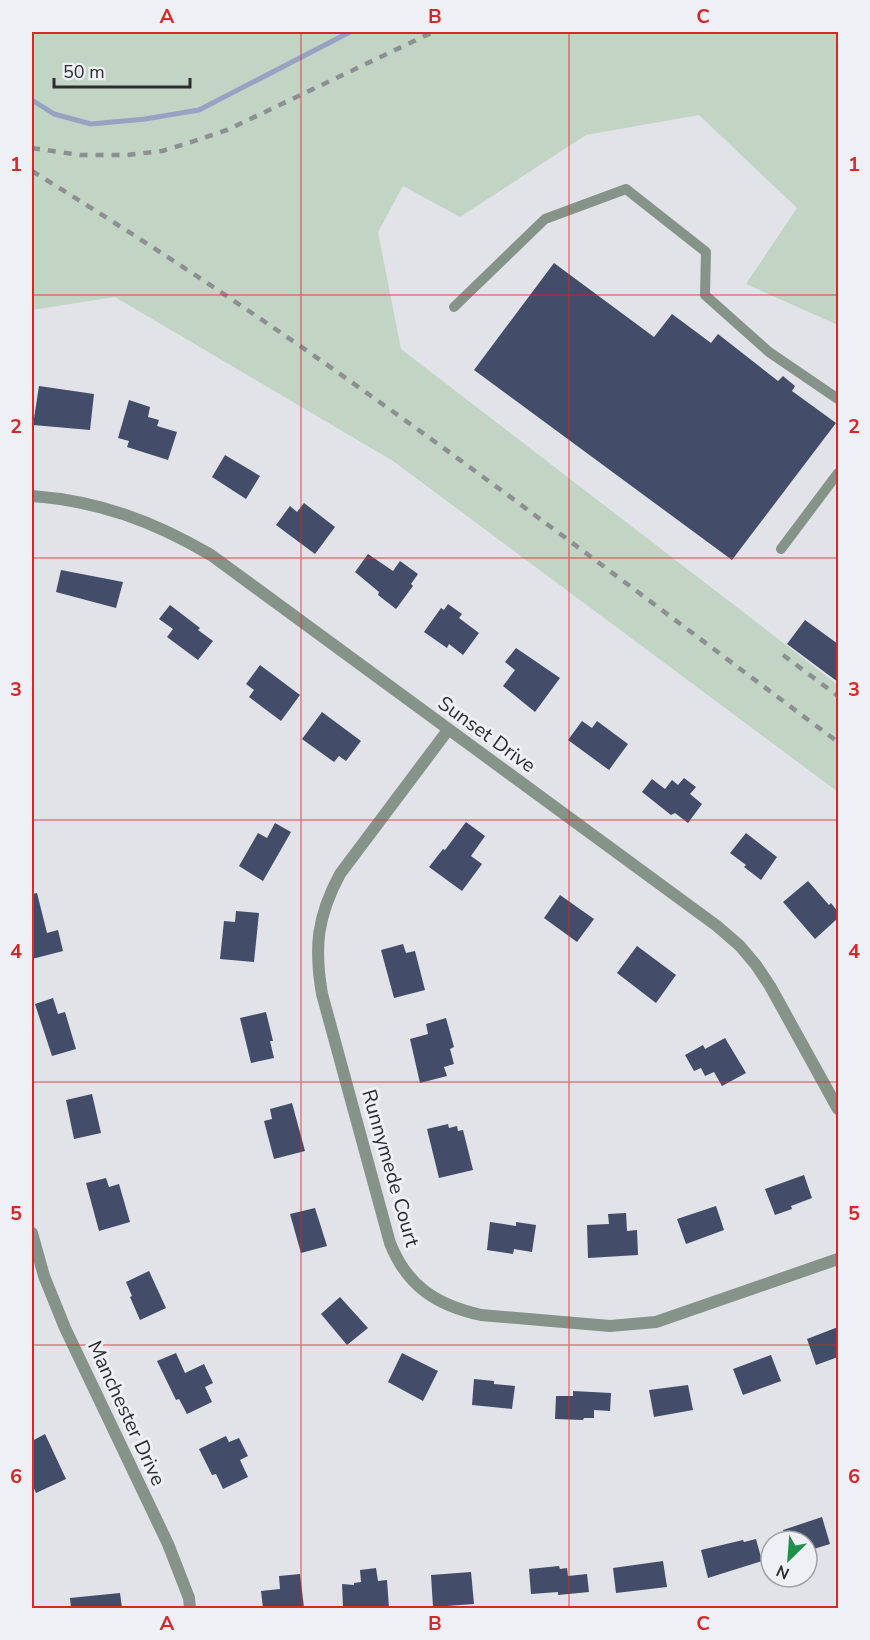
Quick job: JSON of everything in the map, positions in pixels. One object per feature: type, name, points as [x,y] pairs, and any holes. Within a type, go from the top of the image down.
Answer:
[{"type":"street","name":"Sunset Drive","points":[[32,496],[60,498],[97,505],[140,519],[179,536],[211,555],[717,927],[740,946],[771,986],[838,1109]]},
{"type":"street","name":"Runnymede Court","points":[[448,730],[339,874],[320,920],[317,945],[322,994],[384,1220],[396,1257],[406,1274],[431,1296],[445,1304],[469,1312],[610,1326],[656,1322],[838,1259]]},
{"type":"street","name":"Manchester Drive","points":[[32,1233],[44,1276],[61,1317],[168,1544],[189,1598],[190,1608]]},
{"type":"lane","points":[[454,308],[545,219],[626,189],[706,252],[705,295],[769,352],[838,399]]},
{"type":"lane","points":[[781,549],[838,473]]},
{"type":"green space","points":[[32,32],[838,32],[838,325],[746,284],[797,208],[699,115],[586,135],[460,217],[403,186],[378,232],[401,349],[838,685],[838,792],[393,461],[115,297],[32,310]]},
{"type":"building","points":[[554,263],[654,337],[672,314],[711,343],[718,334],[778,381],[783,376],[795,386],[792,391],[836,423],[732,560],[474,370]]},
{"type":"building","points":[[39,386],[94,394],[90,430],[33,425]]},
{"type":"building","points":[[129,400],[150,407],[148,417],[159,420],[157,426],[177,432],[168,460],[127,447],[129,441],[118,438]]},
{"type":"building","points":[[225,455],[260,476],[246,499],[212,477]]},
{"type":"building","points":[[304,503],[335,527],[315,554],[276,525],[290,506],[297,512]]},
{"type":"building","points":[[368,554],[393,571],[400,561],[418,574],[411,584],[413,586],[396,609],[355,572]]},
{"type":"building","points":[[61,570],[123,582],[116,608],[56,592]]},
{"type":"building","points":[[448,604],[462,614],[459,618],[479,633],[463,655],[449,644],[447,648],[424,632],[441,608],[444,610]]},
{"type":"building","points":[[170,605],[213,641],[198,660],[167,637],[173,629],[159,619]]},
{"type":"building","points":[[805,620],[838,644],[838,682],[787,644]]},
{"type":"building","points":[[516,648],[560,678],[535,712],[503,686],[515,670],[505,662]]},
{"type":"building","points":[[260,665],[300,695],[281,721],[249,697],[254,690],[246,684]]},
{"type":"building","points":[[322,712],[361,741],[346,761],[339,756],[334,762],[302,739]]},
{"type":"building","points":[[582,721],[592,728],[597,721],[628,744],[609,770],[568,740]]},
{"type":"building","points":[[684,778],[696,787],[690,794],[702,804],[688,823],[675,813],[671,815],[642,792],[652,779],[665,789],[672,780],[678,785]]},
{"type":"building","points":[[466,822],[485,836],[471,856],[482,864],[462,891],[429,867]]},
{"type":"building","points":[[275,823],[291,832],[263,881],[239,866],[258,833],[267,838]]},
{"type":"building","points":[[746,833],[777,857],[761,880],[730,853]]},
{"type":"building","points":[[808,881],[838,912],[838,918],[815,939],[783,902]]},
{"type":"building","points":[[37,893],[47,933],[58,930],[63,951],[32,959],[32,894]]},
{"type":"building","points":[[560,895],[594,919],[577,942],[544,918]]},
{"type":"building","points":[[236,911],[259,913],[254,962],[220,959],[224,921],[235,922]]},
{"type":"building","points":[[403,944],[406,953],[415,951],[425,990],[394,998],[381,950]]},
{"type":"building","points":[[637,946],[676,975],[656,1003],[617,973]]},
{"type":"building","points":[[53,998],[58,1014],[65,1012],[76,1049],[52,1056],[35,1004]]},
{"type":"building","points":[[266,1012],[273,1041],[270,1041],[274,1058],[251,1063],[240,1018]]},
{"type":"building","points":[[446,1018],[454,1047],[450,1049],[454,1064],[444,1067],[447,1076],[420,1083],[410,1039],[428,1034],[426,1024]]},
{"type":"building","points":[[725,1038],[746,1073],[722,1086],[714,1072],[705,1076],[701,1068],[694,1071],[685,1055],[703,1045],[705,1049]]},
{"type":"building","points":[[92,1094],[101,1133],[74,1139],[66,1100]]},
{"type":"building","points":[[292,1103],[305,1151],[274,1159],[264,1121],[272,1119],[270,1109]]},
{"type":"building","points":[[448,1124],[449,1128],[457,1126],[458,1131],[463,1130],[473,1170],[439,1178],[427,1129]]},
{"type":"building","points":[[804,1175],[812,1198],[775,1215],[765,1189]]},
{"type":"building","points":[[106,1178],[109,1187],[119,1184],[130,1222],[99,1231],[86,1183]]},
{"type":"building","points":[[716,1206],[724,1230],[686,1244],[677,1219]]},
{"type":"building","points":[[315,1208],[327,1246],[301,1253],[290,1214]]},
{"type":"building","points":[[626,1213],[627,1231],[637,1230],[638,1255],[588,1258],[587,1225],[609,1224],[608,1214]]},
{"type":"building","points":[[490,1222],[516,1226],[516,1222],[536,1225],[532,1252],[514,1249],[513,1254],[487,1250]]},
{"type":"building","points":[[149,1271],[166,1308],[140,1320],[126,1282]]},
{"type":"building","points":[[340,1297],[368,1328],[347,1345],[321,1314]]},
{"type":"building","points":[[838,1327],[838,1357],[816,1365],[807,1339]]},
{"type":"building","points":[[176,1353],[185,1373],[204,1364],[213,1383],[205,1387],[212,1402],[187,1414],[179,1399],[176,1400],[157,1361]]},
{"type":"building","points":[[402,1353],[438,1371],[423,1401],[388,1382]]},
{"type":"building","points":[[771,1355],[781,1381],[743,1395],[733,1369]]},
{"type":"building","points":[[474,1379],[515,1386],[512,1409],[472,1405]]},
{"type":"building","points":[[688,1385],[693,1410],[654,1417],[649,1390]]},
{"type":"building","points":[[573,1391],[611,1393],[610,1411],[594,1410],[594,1418],[583,1420],[555,1419],[556,1396],[573,1396]]},
{"type":"building","points":[[45,1434],[66,1479],[36,1493],[32,1484],[32,1441]]},
{"type":"building","points":[[226,1436],[229,1442],[239,1438],[248,1456],[240,1460],[248,1477],[223,1489],[216,1474],[212,1475],[199,1449]]},
{"type":"building","points":[[822,1517],[830,1544],[819,1547],[819,1529],[786,1529]]},
{"type":"building","points":[[756,1539],[759,1562],[708,1578],[701,1550],[743,1540],[744,1542]]},
{"type":"building","points":[[663,1561],[667,1587],[616,1593],[613,1568]]},
{"type":"building","points":[[559,1566],[560,1569],[567,1568],[568,1576],[587,1574],[589,1592],[558,1595],[558,1592],[531,1594],[529,1569]]},
{"type":"building","points":[[376,1568],[378,1581],[387,1580],[389,1608],[343,1608],[342,1584],[354,1585],[354,1583],[361,1582],[360,1570]]},
{"type":"building","points":[[471,1572],[474,1604],[433,1607],[431,1575]]},
{"type":"building","points":[[300,1574],[304,1608],[263,1608],[261,1591],[280,1589],[279,1576]]},
{"type":"building","points":[[120,1593],[122,1608],[71,1608],[70,1598]]},
{"type":"waterway","points":[[32,100],[54,114],[91,124],[145,119],[199,110],[350,32]]},
{"type":"railway","points":[[32,148],[80,155],[127,155],[162,151],[227,130],[433,32]]},
{"type":"railway","points":[[32,171],[203,280],[330,367],[489,481],[838,742]]},
{"type":"railway","points":[[783,655],[838,696]]}]
